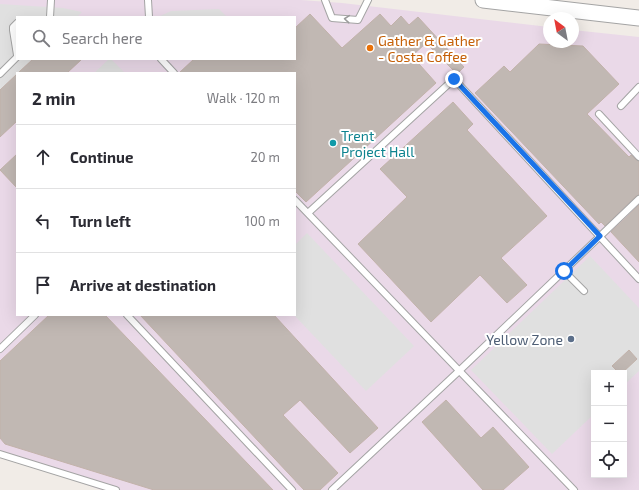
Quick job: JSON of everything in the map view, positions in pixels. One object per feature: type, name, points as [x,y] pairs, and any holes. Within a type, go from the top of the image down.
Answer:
[{"type":"street","points":[[483,0],[521,2],[639,18]]},
{"type":"lane","points":[[50,16],[51,0]]},
{"type":"lane","points":[[148,0],[149,16]]},
{"type":"lane","points":[[325,0],[332,18],[358,20],[368,0]]},
{"type":"lane","points":[[16,24],[13,30],[16,50]]},
{"type":"lane","points":[[0,74],[16,57]]},
{"type":"lane","points":[[162,60],[173,72]]},
{"type":"lane","points":[[308,213],[454,79],[639,279]]},
{"type":"lane","points":[[621,106],[639,88]]},
{"type":"lane","points":[[599,114],[639,157]]},
{"type":"lane","points":[[332,490],[639,199]]},
{"type":"lane","points":[[296,201],[574,490]]},
{"type":"lane","points":[[564,271],[584,292]]},
{"type":"lane","points":[[0,349],[34,316]]},
{"type":"lane","points":[[128,316],[292,490]]},
{"type":"lane","points":[[0,454],[116,490]]},
{"type":"shaded area","points":[[0,0],[301,0],[342,3],[543,26],[543,48],[579,48],[579,31],[639,37],[639,490],[101,490],[0,454]]},
{"type":"shaded area","points":[[0,4],[63,8],[82,12],[78,16],[16,16],[16,60],[32,60],[19,72],[16,72],[16,75],[0,90]]},
{"type":"shaded area","points":[[219,9],[226,16],[160,16],[171,11]]},
{"type":"shaded area","points":[[108,60],[112,60],[124,72],[95,72]]},
{"type":"shaded area","points":[[307,233],[414,346],[366,391],[295,316],[296,244]]},
{"type":"shaded area","name":"Yellow Zone","points":[[590,256],[639,308],[639,371],[627,382],[627,370],[591,370],[591,417],[552,454],[471,370]]},
{"type":"building","name":"Trent Project Hall","points":[[310,14],[342,48],[380,14],[391,26],[401,16],[409,25],[418,17],[464,67],[457,74],[426,43],[412,56],[436,83],[306,202],[296,192],[296,72],[180,72],[193,60],[296,60],[296,27]]},
{"type":"building","points":[[539,44],[543,44],[543,48],[579,48],[579,46],[583,46],[619,84],[587,114],[629,157],[631,155],[639,161],[639,195],[636,196],[605,226],[601,222],[599,224],[475,93],[504,66],[510,72]]},
{"type":"building","points":[[32,60],[81,60],[68,72],[19,72]]},
{"type":"building","points":[[16,75],[16,122],[0,137],[0,90]]},
{"type":"building","points":[[453,102],[473,124],[467,130],[547,216],[501,258],[527,285],[507,303],[480,275],[431,322],[358,244],[407,197],[380,169]]},
{"type":"building","points":[[16,155],[16,187],[0,170]]},
{"type":"building","points":[[639,205],[639,262],[611,232]]},
{"type":"building","points":[[48,316],[106,316],[273,490],[154,490],[5,444],[0,438],[0,361]]},
{"type":"building","points":[[141,316],[275,316],[378,428],[350,453],[300,400],[283,415],[338,473],[320,490],[304,490]]},
{"type":"building","points":[[629,350],[637,359],[625,370],[616,370],[612,366]]},
{"type":"building","points":[[446,400],[481,438],[493,427],[529,467],[503,490],[483,490],[422,422]]},
{"type":"place","name":"Gather & Gather - Costa Coffee","points":[[370,48]]},
{"type":"place","name":"Trent Project Hall","points":[[333,143]]},
{"type":"place","name":"Yellow Zone","points":[[571,339]]},
{"type":"route","points":[[454,79],[600,236],[564,271]]}]
